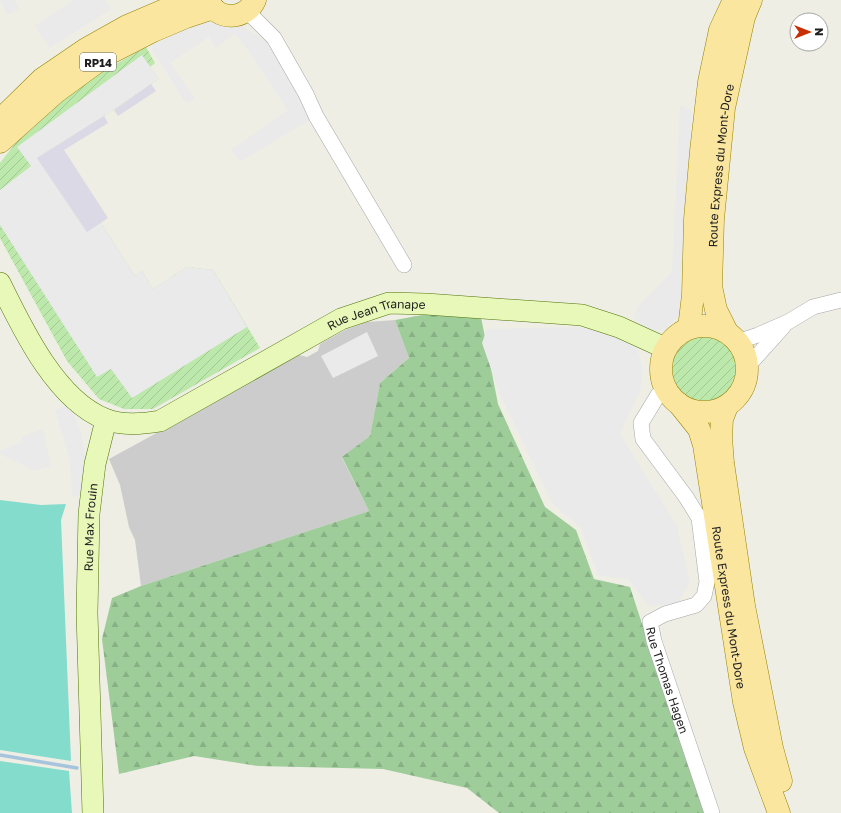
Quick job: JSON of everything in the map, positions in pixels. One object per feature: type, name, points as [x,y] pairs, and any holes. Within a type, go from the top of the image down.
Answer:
[{"type":"main road","name":"RP14","points":[[0,120],[42,79],[86,48],[127,26],[188,0]]},
{"type":"main road","points":[[720,30],[730,0]]},
{"type":"main road","name":"Route Express du Mont-Dore","points":[[689,328],[693,295],[695,226],[701,151],[709,82],[720,30],[734,0]]},
{"type":"main road","name":"Route Express du Mont-Dore","points":[[732,336],[716,310],[711,286],[712,219],[724,108],[742,24],[751,0]]},
{"type":"main road","name":"RP14","points":[[0,142],[56,92],[108,54],[153,31],[188,17],[210,4]]},
{"type":"main road","points":[[210,4],[219,13],[226,16],[241,15],[251,6]]},
{"type":"main road","points":[[0,283],[35,350],[64,390],[91,412],[106,420]]},
{"type":"main road","name":"Rue Jean Tranape","points":[[106,420],[143,424],[160,421],[341,319],[389,303],[426,304],[582,315],[619,327],[655,345],[665,348]]},
{"type":"main road","points":[[702,325],[715,326],[732,336],[744,353],[747,367],[746,378],[742,389],[735,398],[727,406],[715,411],[703,412],[690,410],[672,397],[662,382],[661,360],[665,348],[676,336],[689,328],[702,325]]},
{"type":"main road","name":"Route Express du Mont-Dore","points":[[672,397],[699,429],[704,445],[744,702],[755,748],[779,813]]},
{"type":"main road","name":"Route Express du Mont-Dore","points":[[727,406],[722,419],[721,438],[744,606],[772,748],[789,813]]},
{"type":"main road","name":"Rue Max Frouin","points":[[93,813],[86,613],[89,514],[95,464],[106,420]]},
{"type":"street","points":[[251,6],[274,38],[306,94],[316,116],[404,265]]},
{"type":"street","points":[[732,336],[746,339],[788,322],[813,307],[841,300]]},
{"type":"street","points":[[747,367],[788,322]]},
{"type":"street","name":"Rue Thomas Hagen","points":[[672,397],[658,395],[642,423],[642,439],[686,497],[699,518],[707,582],[704,596],[696,605],[665,614],[650,622],[654,641],[712,813]]},
{"type":"shaded area","points":[[0,0],[15,0],[19,9],[8,15]]},
{"type":"shaded area","points":[[73,0],[105,0],[111,9],[50,48],[35,26]]},
{"type":"shaded area","points":[[199,22],[242,26],[268,43],[313,118],[240,162],[231,150],[288,110],[248,50],[235,34],[216,48],[209,37],[170,63],[195,98],[186,103],[150,47]]},
{"type":"shaded area","points":[[142,55],[159,79],[37,158],[86,231],[101,223],[135,276],[142,271],[153,289],[187,267],[213,270],[247,327],[132,398],[111,369],[97,377],[0,225],[0,190],[31,166],[17,147]]},
{"type":"shaded area","points":[[151,84],[156,91],[118,116],[114,110]]},
{"type":"shaded area","points":[[680,106],[692,110],[684,259],[679,315],[665,330],[649,330],[634,318],[639,306],[672,272]]},
{"type":"shaded area","points":[[104,116],[108,123],[64,150],[108,218],[87,232],[37,158]]},
{"type":"shaded area","points":[[395,320],[409,358],[380,383],[370,436],[342,458],[369,511],[141,586],[135,540],[129,527],[120,485],[109,459],[299,355],[307,357],[318,351],[320,344],[345,330],[367,322]]},
{"type":"shaded area","points":[[577,327],[611,332],[638,350],[643,370],[641,389],[620,434],[677,526],[690,583],[676,604],[648,606],[629,580],[598,575],[581,528],[552,503],[500,395],[482,343],[487,329]]},
{"type":"shaded area","points":[[367,332],[378,356],[333,378],[321,356]]},
{"type":"shaded area","points":[[70,404],[81,433],[85,455],[86,495],[72,497],[70,461],[55,410]]},
{"type":"shaded area","points":[[43,429],[51,466],[35,471],[0,454],[0,451],[22,442],[21,437]]},
{"type":"shaded area","points":[[0,500],[41,505],[66,504],[61,520],[71,761],[0,750]]},
{"type":"shaded area","points":[[0,761],[69,771],[72,813],[0,813]]},
{"type":"green space","points":[[146,47],[155,63],[150,67],[159,79],[37,158],[86,231],[101,223],[135,276],[142,271],[153,289],[187,267],[213,270],[260,348],[153,409],[124,409],[99,399],[67,361],[0,238],[0,163],[15,144],[65,99],[102,72]]},
{"type":"green space","points":[[428,314],[481,317],[498,404],[545,507],[576,530],[594,579],[630,587],[704,813],[499,813],[467,788],[383,769],[258,766],[194,756],[119,774],[102,639],[112,598],[141,586],[369,511],[342,457],[370,436],[380,383],[409,358],[395,320]]},
{"type":"green space","points":[[702,332],[716,335],[728,343],[736,355],[739,369],[736,383],[728,395],[716,403],[702,406],[688,403],[676,395],[668,383],[665,369],[668,355],[676,343],[688,335]]},
{"type":"waterway","points":[[0,755],[77,768]]}]
